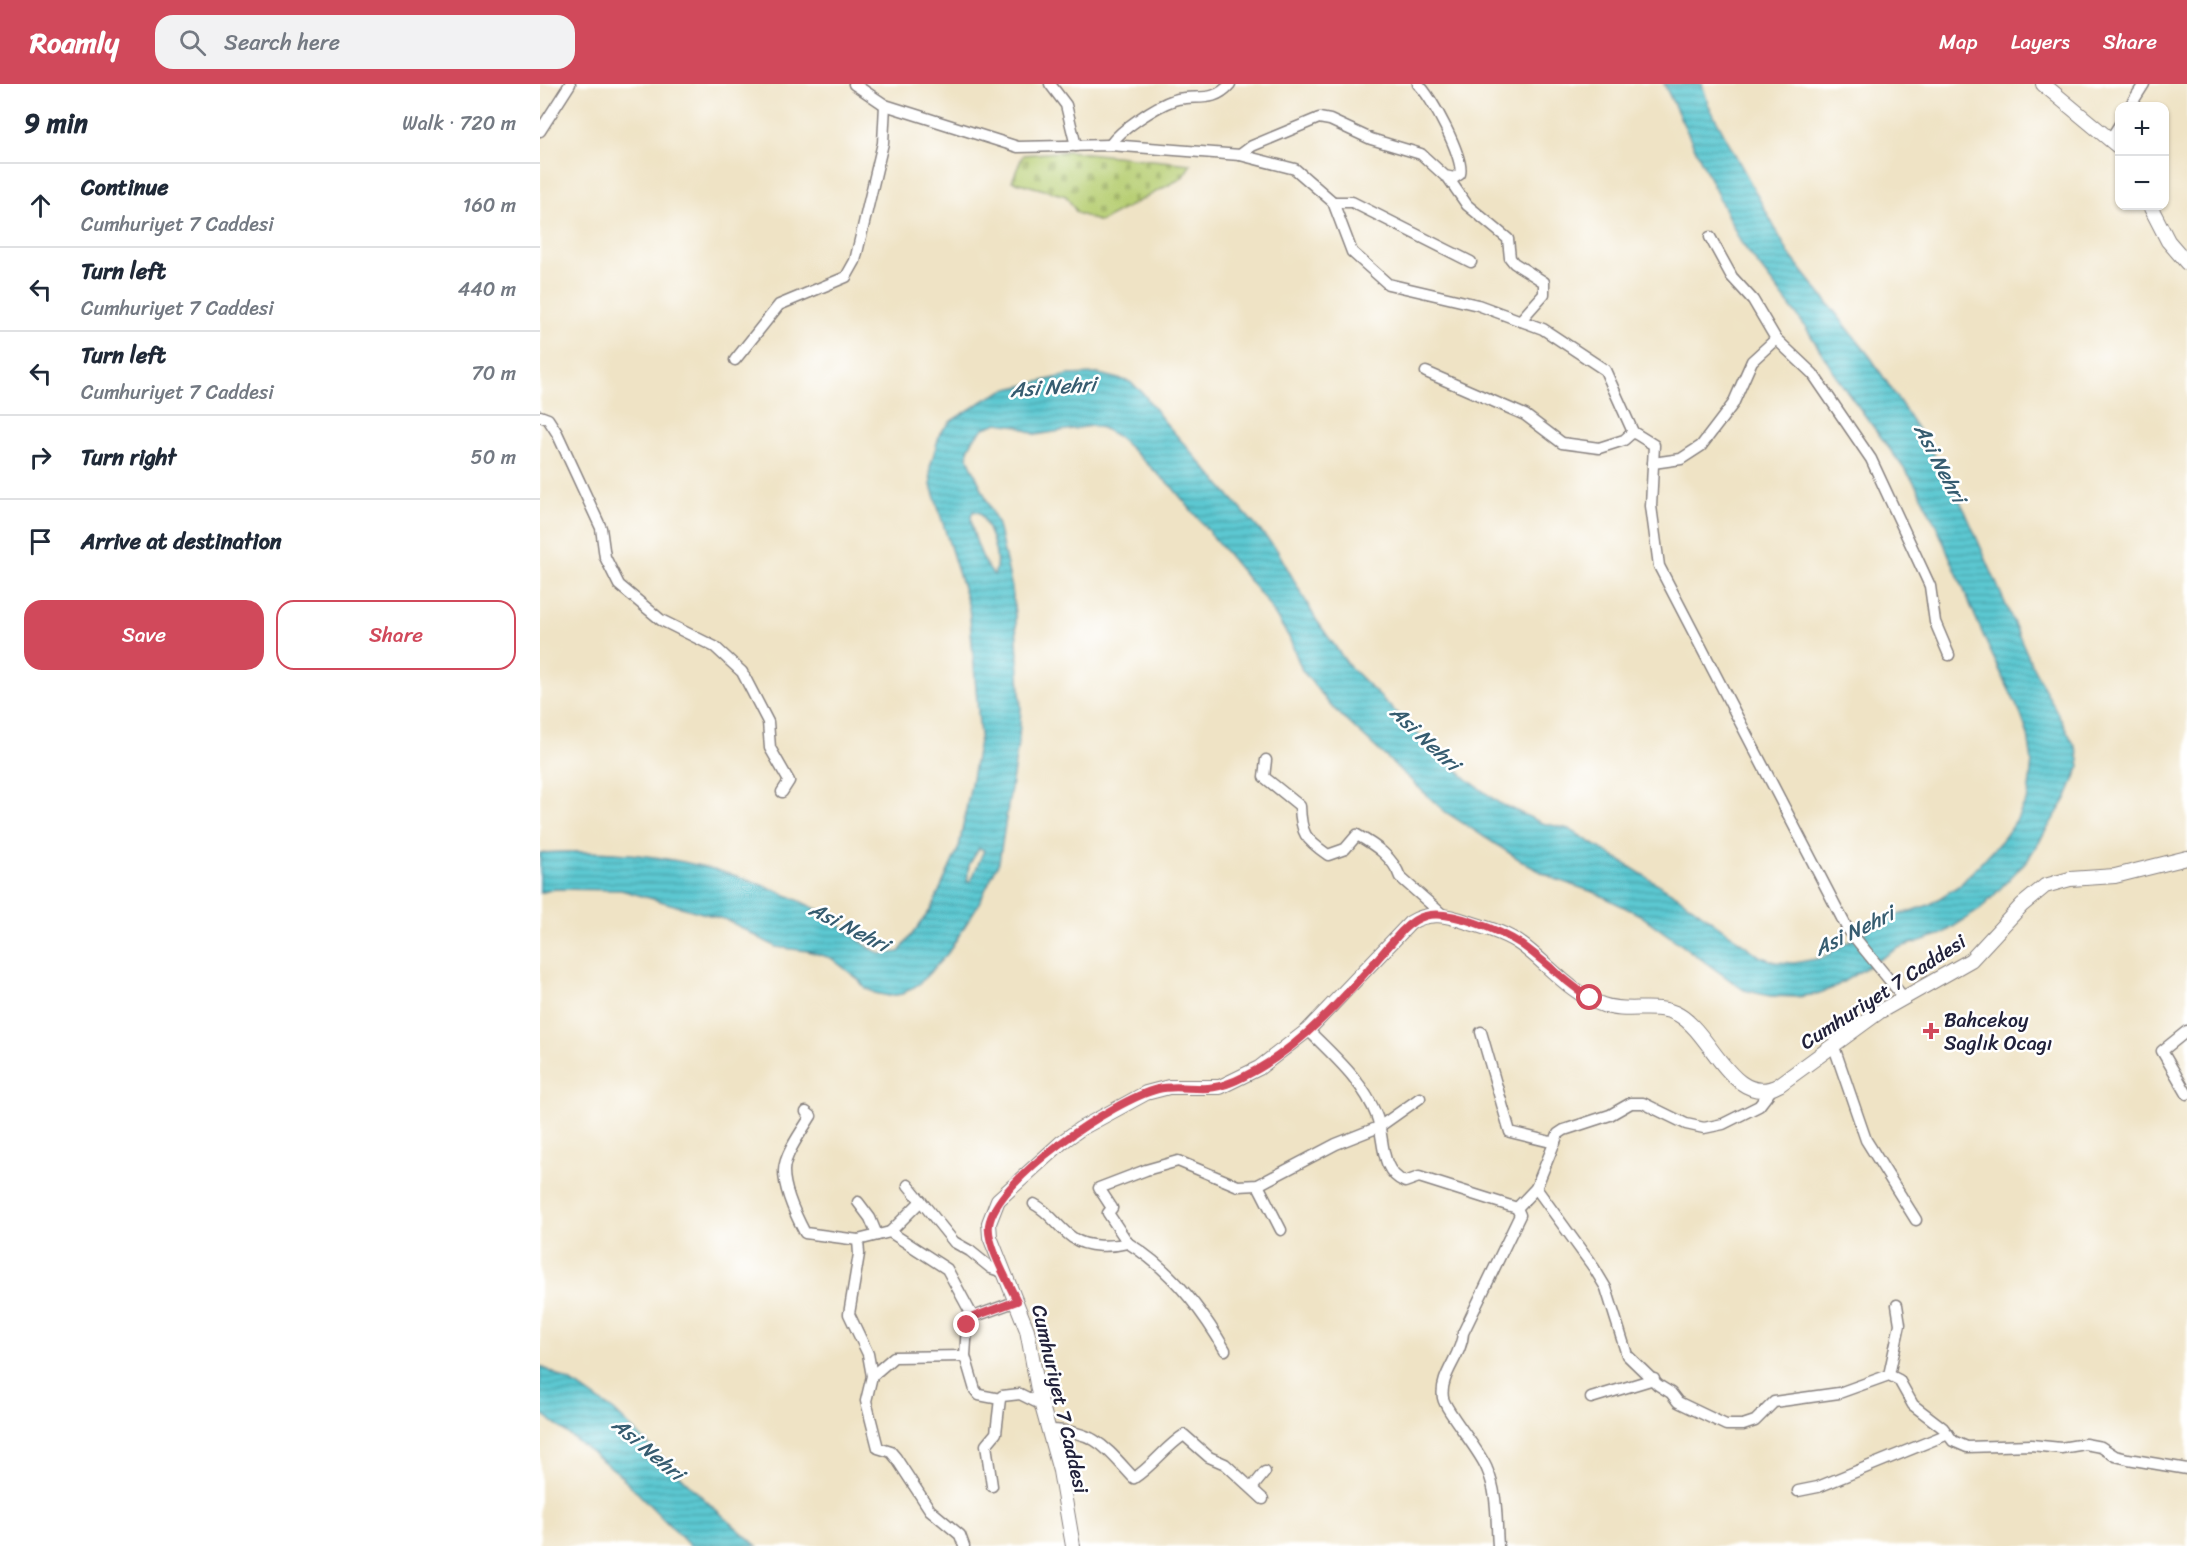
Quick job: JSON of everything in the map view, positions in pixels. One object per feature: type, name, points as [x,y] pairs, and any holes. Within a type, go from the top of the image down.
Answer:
[{"type":"main road","points":[[2043,84],[2115,144]]},
{"type":"main road","points":[[2152,210],[2168,241],[2187,263]]},
{"type":"main road","name":"Cumhuriyet 7 Caddesi","points":[[1772,1089],[1900,994],[1960,968],[1986,946],[2022,905],[2045,886],[2070,879],[2115,876],[2187,858]]},
{"type":"main road","points":[[1443,915],[1512,939],[1574,988],[1601,1004],[1626,1009],[1662,1009],[1679,1015],[1697,1030],[1737,1080],[1754,1090],[1772,1089]]},
{"type":"main road","name":"Cumhuriyet 7 Caddesi","points":[[1073,1546],[1027,1330],[988,1229],[998,1200],[1062,1142],[1089,1123],[1146,1093],[1169,1087],[1220,1087],[1259,1068],[1308,1030],[1410,923],[1424,916],[1443,915]]},
{"type":"street","points":[[540,131],[570,84]]},
{"type":"street","points":[[854,84],[885,105],[1018,147],[1110,145],[1239,155],[1295,169],[1333,202],[1352,252],[1388,284],[1478,305],[1543,329],[1605,370],[1633,432],[1654,445],[1651,506],[1659,566],[1847,927],[1900,994]]},
{"type":"street","points":[[1050,84],[1066,105],[1076,146]]},
{"type":"street","points":[[1110,145],[1124,129],[1167,103],[1182,99],[1211,98],[1230,84]]},
{"type":"street","points":[[1418,84],[1431,99],[1461,162],[1460,174],[1449,179]]},
{"type":"street","points":[[2133,102],[2144,84]]},
{"type":"street","points":[[735,360],[779,305],[846,277],[855,261],[883,143],[885,105]]},
{"type":"street","points":[[1239,155],[1251,146],[1319,118],[1330,120],[1371,139],[1421,154],[1449,179],[1467,205],[1508,239],[1510,258],[1514,263],[1544,282],[1544,294],[1521,321]]},
{"type":"street","points":[[1333,202],[1352,202],[1471,262]]},
{"type":"street","points":[[1710,237],[1727,270],[1753,300],[1776,339],[1813,375],[1871,459],[1930,586],[1935,622],[1949,655]]},
{"type":"street","points":[[1653,463],[1681,459],[1701,446],[1733,404],[1752,361],[1776,339]]},
{"type":"street","points":[[1426,372],[1525,415],[1562,443],[1599,448],[1624,441],[1633,432]]},
{"type":"street","points":[[540,416],[548,419],[557,433],[601,528],[605,557],[619,585],[661,620],[715,647],[742,672],[768,722],[770,748],[789,781],[782,792]]},
{"type":"street","points":[[1266,760],[1264,777],[1300,806],[1301,826],[1308,842],[1328,855],[1345,849],[1358,835],[1378,847],[1397,869],[1400,877],[1443,915]]},
{"type":"street","points":[[1308,1030],[1355,1079],[1377,1117],[1385,1159],[1399,1180],[1405,1182],[1419,1177],[1517,1208],[1520,1215],[1463,1333],[1463,1345],[1443,1385],[1443,1401],[1487,1467],[1498,1503],[1498,1546]]},
{"type":"street","points":[[2187,1031],[2162,1051],[2187,1094]]},
{"type":"street","points":[[1481,1032],[1510,1132],[1555,1143]]},
{"type":"street","points":[[1833,1044],[1866,1140],[1916,1220]]},
{"type":"street","points":[[1517,1208],[1536,1188],[1558,1134],[1564,1130],[1610,1115],[1631,1103],[1643,1103],[1686,1124],[1704,1128],[1723,1124],[1760,1106],[1772,1089]]},
{"type":"street","points":[[1225,1350],[1206,1319],[1168,1274],[1153,1259],[1128,1243],[1108,1213],[1112,1208],[1099,1188],[1178,1161],[1238,1186],[1258,1185],[1336,1144],[1379,1127],[1420,1098]]},
{"type":"street","points":[[806,1112],[811,1116],[796,1140],[784,1170],[798,1220],[805,1233],[858,1240],[890,1232],[921,1201]]},
{"type":"street","points":[[908,1185],[954,1242],[970,1251],[991,1268],[1004,1272]]},
{"type":"street","points":[[1258,1185],[1281,1230]]},
{"type":"street","points":[[1536,1188],[1606,1288],[1627,1355],[1678,1402],[1726,1425],[1743,1425],[1755,1421],[1774,1402],[1839,1393],[1889,1375],[1899,1380],[1913,1405],[1948,1434],[1953,1441],[1967,1447],[2031,1445],[2061,1448],[2085,1444],[2101,1447],[2115,1456],[2128,1460],[2187,1469]]},
{"type":"street","points":[[858,1202],[870,1218],[877,1235]]},
{"type":"street","points":[[1034,1204],[1045,1209],[1074,1239],[1111,1247],[1128,1243]]},
{"type":"street","points":[[890,1232],[947,1269],[973,1317],[973,1323],[967,1325],[965,1356],[975,1390],[979,1395],[1000,1399]]},
{"type":"street","points":[[858,1240],[859,1254],[849,1314],[868,1354],[872,1376],[866,1401],[878,1448],[891,1452],[930,1510],[960,1535],[964,1546]]},
{"type":"street","points":[[973,1317],[1017,1301]]},
{"type":"street","points":[[1889,1375],[1900,1324],[1897,1305]]},
{"type":"street","points":[[872,1376],[894,1357],[965,1356]]},
{"type":"street","points":[[1590,1398],[1654,1379]]},
{"type":"street","points":[[992,1486],[986,1444],[996,1433],[1000,1399],[1002,1396],[1020,1394],[1042,1405]]},
{"type":"street","points":[[1050,1430],[1068,1431],[1101,1443],[1134,1478],[1146,1471],[1167,1446],[1184,1435],[1209,1457],[1225,1464],[1263,1500]]},
{"type":"street","points":[[1798,1491],[1818,1487],[1948,1434]]},
{"type":"street","points":[[1252,1488],[1265,1472]]},
{"type":"green space","points":[[1068,151],[1191,164],[1182,178],[1100,222],[1077,213],[1066,196],[1012,181],[1023,155]]},
{"type":"water","name":"Asi Nehri","points":[[1664,84],[1702,84],[1709,106],[1789,254],[1871,358],[1941,465],[1965,511],[2032,665],[2077,750],[2080,766],[2066,799],[2028,859],[1981,909],[1942,934],[1898,948],[1833,988],[1817,994],[1798,997],[1770,996],[1744,990],[1640,915],[1596,893],[1555,879],[1528,865],[1444,811],[1330,705],[1302,670],[1289,637],[1266,601],[1173,488],[1118,437],[1102,428],[1091,426],[1036,435],[1018,426],[998,423],[984,428],[974,438],[968,450],[968,458],[998,525],[1012,588],[1021,708],[1019,738],[999,862],[978,905],[948,953],[919,984],[902,994],[889,996],[875,993],[865,988],[858,979],[831,958],[808,951],[776,947],[727,920],[621,890],[554,889],[540,893],[540,853],[577,852],[649,856],[717,870],[751,881],[818,910],[881,954],[899,952],[931,909],[959,847],[980,736],[969,607],[931,485],[930,467],[940,433],[951,421],[1004,390],[1068,375],[1099,374],[1130,382],[1142,392],[1163,420],[1277,550],[1317,621],[1349,666],[1422,738],[1467,779],[1499,803],[1542,823],[1569,829],[1679,897],[1761,957],[1776,962],[1794,963],[1822,958],[1886,919],[1929,905],[1960,885],[2003,839],[2017,819],[2028,797],[2032,762],[2028,735],[1936,525],[1914,482],[1838,379],[1805,326],[1740,241]],"holes":[[[973,511],[980,513],[993,543],[996,560],[994,575],[977,544],[971,517]],[[979,848],[984,850],[971,881],[967,882],[969,865]]]},
{"type":"water","name":"Asi Nehri","points":[[540,1366],[578,1386],[614,1411],[705,1500],[757,1546],[690,1546],[618,1473],[540,1412]]},
{"type":"place","name":"Bahcekoy Saglık Ocagı","points":[[1931,1031]]},
{"type":"route","points":[[967,1325],[973,1323],[973,1317],[1017,1301],[988,1229],[998,1200],[1038,1162],[1080,1129],[1146,1093],[1169,1087],[1220,1087],[1259,1068],[1308,1030],[1402,931],[1418,918],[1432,914],[1452,917],[1500,933],[1522,945],[1574,988],[1590,998]]}]
